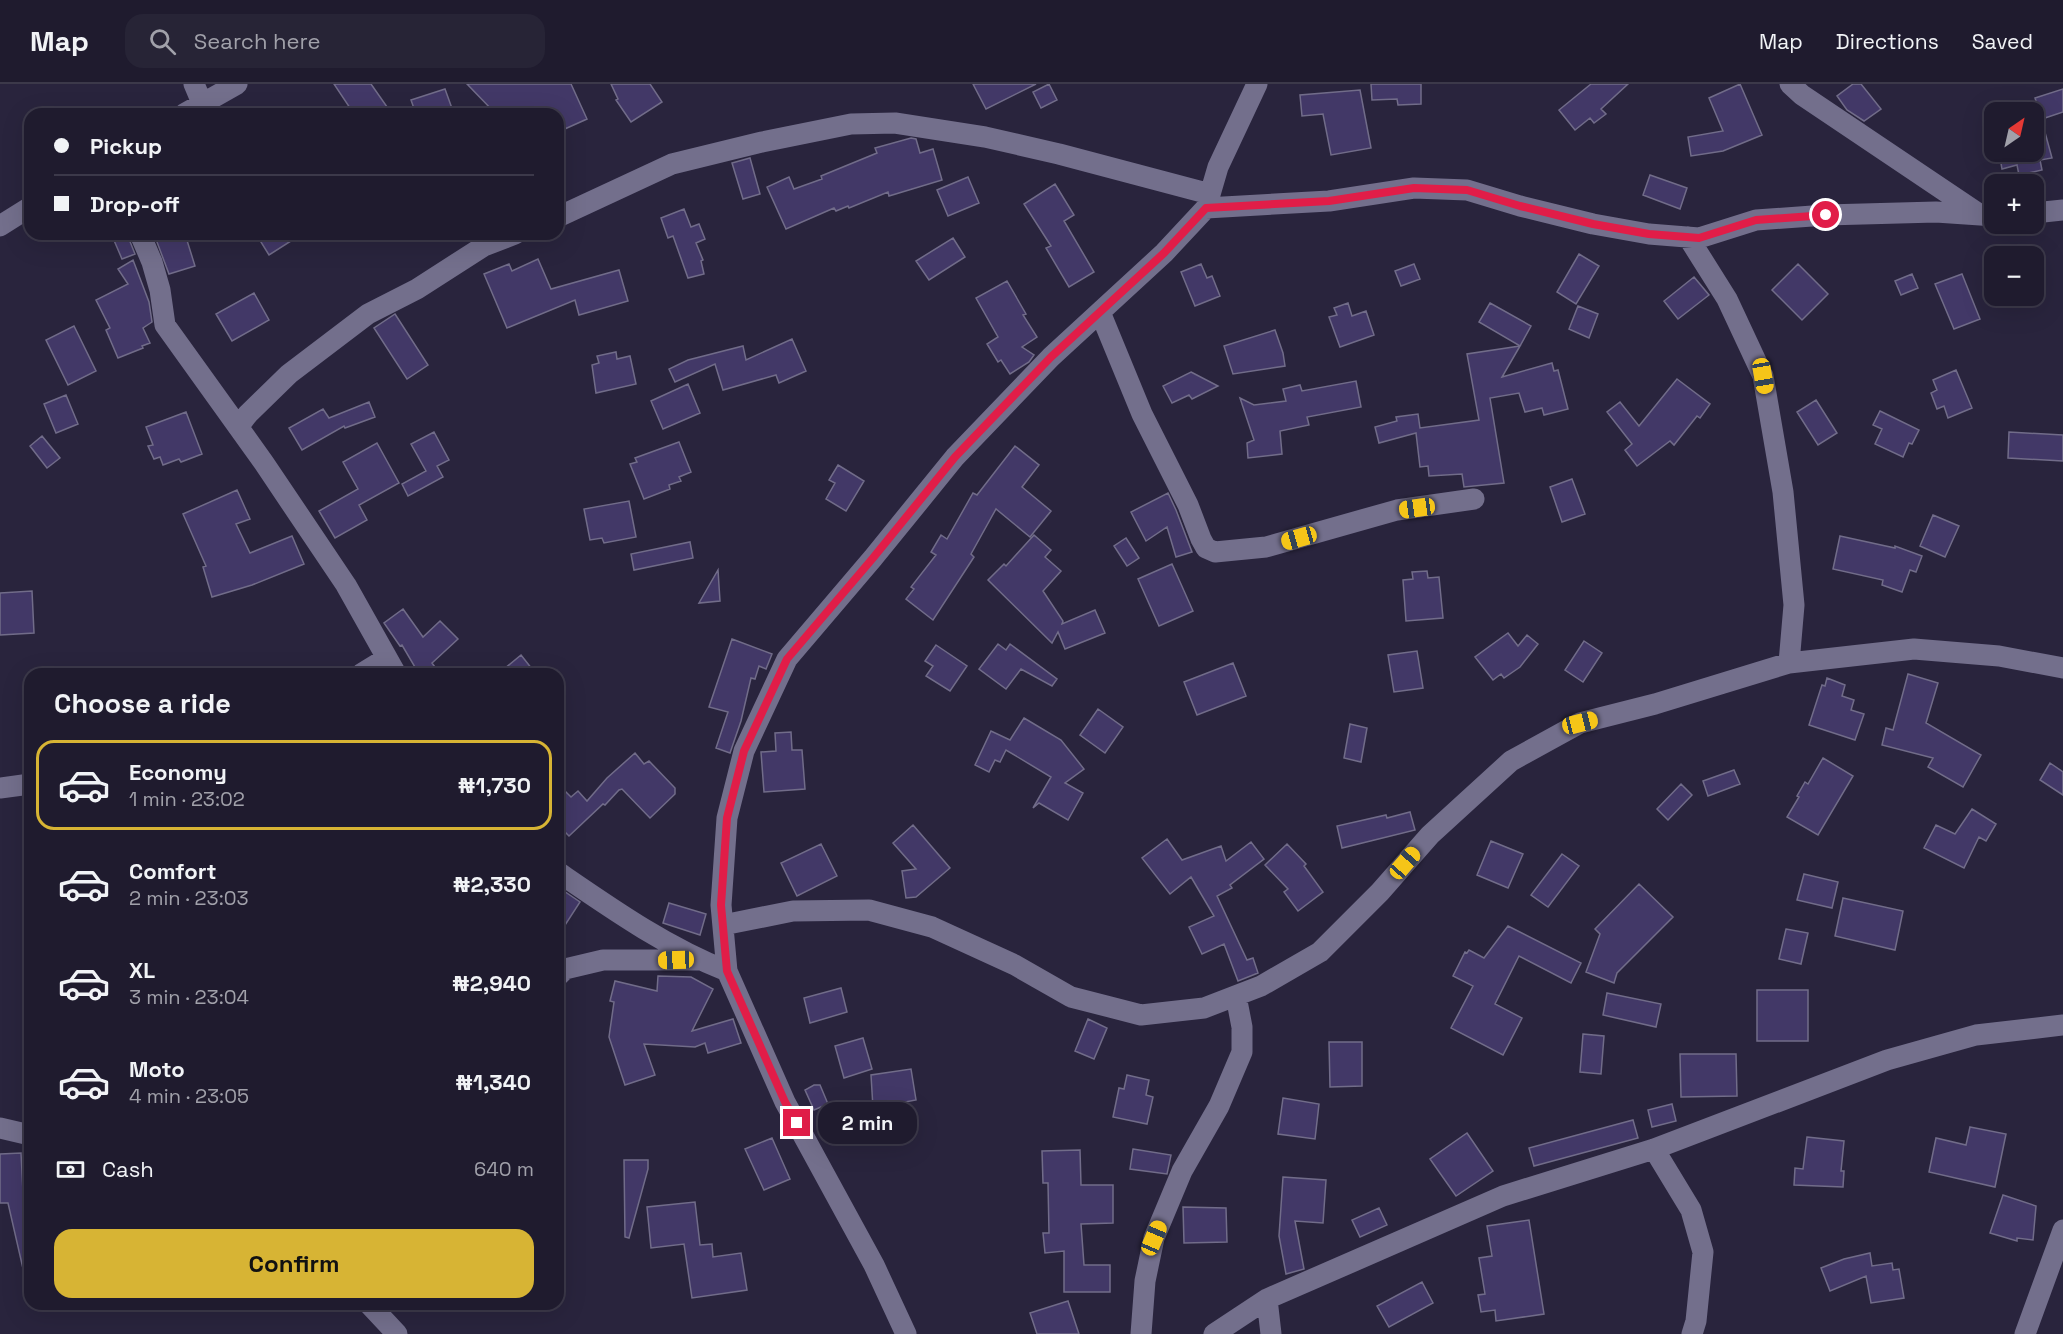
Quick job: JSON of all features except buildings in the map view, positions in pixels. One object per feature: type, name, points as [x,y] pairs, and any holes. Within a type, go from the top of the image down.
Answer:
[{"type":"street","points":[[193,100],[237,84]]},
{"type":"street","points":[[906,1334],[874,1265],[785,1102],[727,971],[721,905],[727,818],[744,751],[787,659],[955,457],[1051,357],[1164,253],[1208,201],[1218,167],[1257,84]]},
{"type":"street","points":[[1790,84],[1802,95],[1984,213]]},
{"type":"street","points":[[564,214],[672,164],[762,142],[851,124],[896,123],[985,137],[1059,153],[1208,201],[1329,201],[1414,188],[1467,190],[1593,224],[1649,234],[1699,238],[1756,220],[1936,212],[1984,216]]},
{"type":"street","points":[[2044,212],[2063,210]]},
{"type":"street","points":[[0,226],[24,211]]},
{"type":"street","points":[[1688,237],[1727,299],[1763,376],[1783,492],[1794,605],[1789,663]]},
{"type":"street","points":[[143,240],[152,262],[165,325],[346,585],[392,666]]},
{"type":"street","points":[[238,428],[248,414],[289,374],[368,314],[417,289],[484,246],[500,240]]},
{"type":"street","points":[[1100,312],[1142,414],[1188,505],[1206,548],[1215,552],[1266,547],[1397,510],[1474,499]]},
{"type":"street","points":[[723,925],[794,911],[869,910],[932,927],[1015,965],[1071,997],[1141,1015],[1204,1008],[1261,986],[1320,952],[1380,892],[1430,835],[1511,761],[1580,723],[1655,704],[1789,663],[1914,649],[1999,656],[2063,668]]},
{"type":"street","points":[[0,788],[24,785]]},
{"type":"street","points":[[564,876],[627,919],[698,960],[727,971]]},
{"type":"street","points":[[564,970],[603,960],[698,960]]},
{"type":"street","points":[[1141,1334],[1145,1281],[1154,1238],[1182,1172],[1219,1106],[1242,1052],[1242,1027],[1236,996]]},
{"type":"street","points":[[1214,1334],[1267,1299],[1503,1196],[1654,1149],[1887,1060],[1976,1035],[2063,1025]]},
{"type":"street","points":[[0,1128],[24,1134]]},
{"type":"street","points":[[1654,1149],[1690,1210],[1703,1252],[1696,1321],[1692,1334]]},
{"type":"street","points":[[2025,1334],[2063,1230]]},
{"type":"street","points":[[1267,1299],[1271,1334]]},
{"type":"street","points":[[375,1310],[397,1334]]},
{"type":"route","points":[[797,1123],[785,1102],[727,971],[721,905],[727,818],[744,751],[787,659],[955,457],[1051,357],[1164,253],[1206,208],[1329,201],[1414,188],[1467,190],[1593,224],[1649,234],[1699,238],[1756,220],[1826,215]]}]
